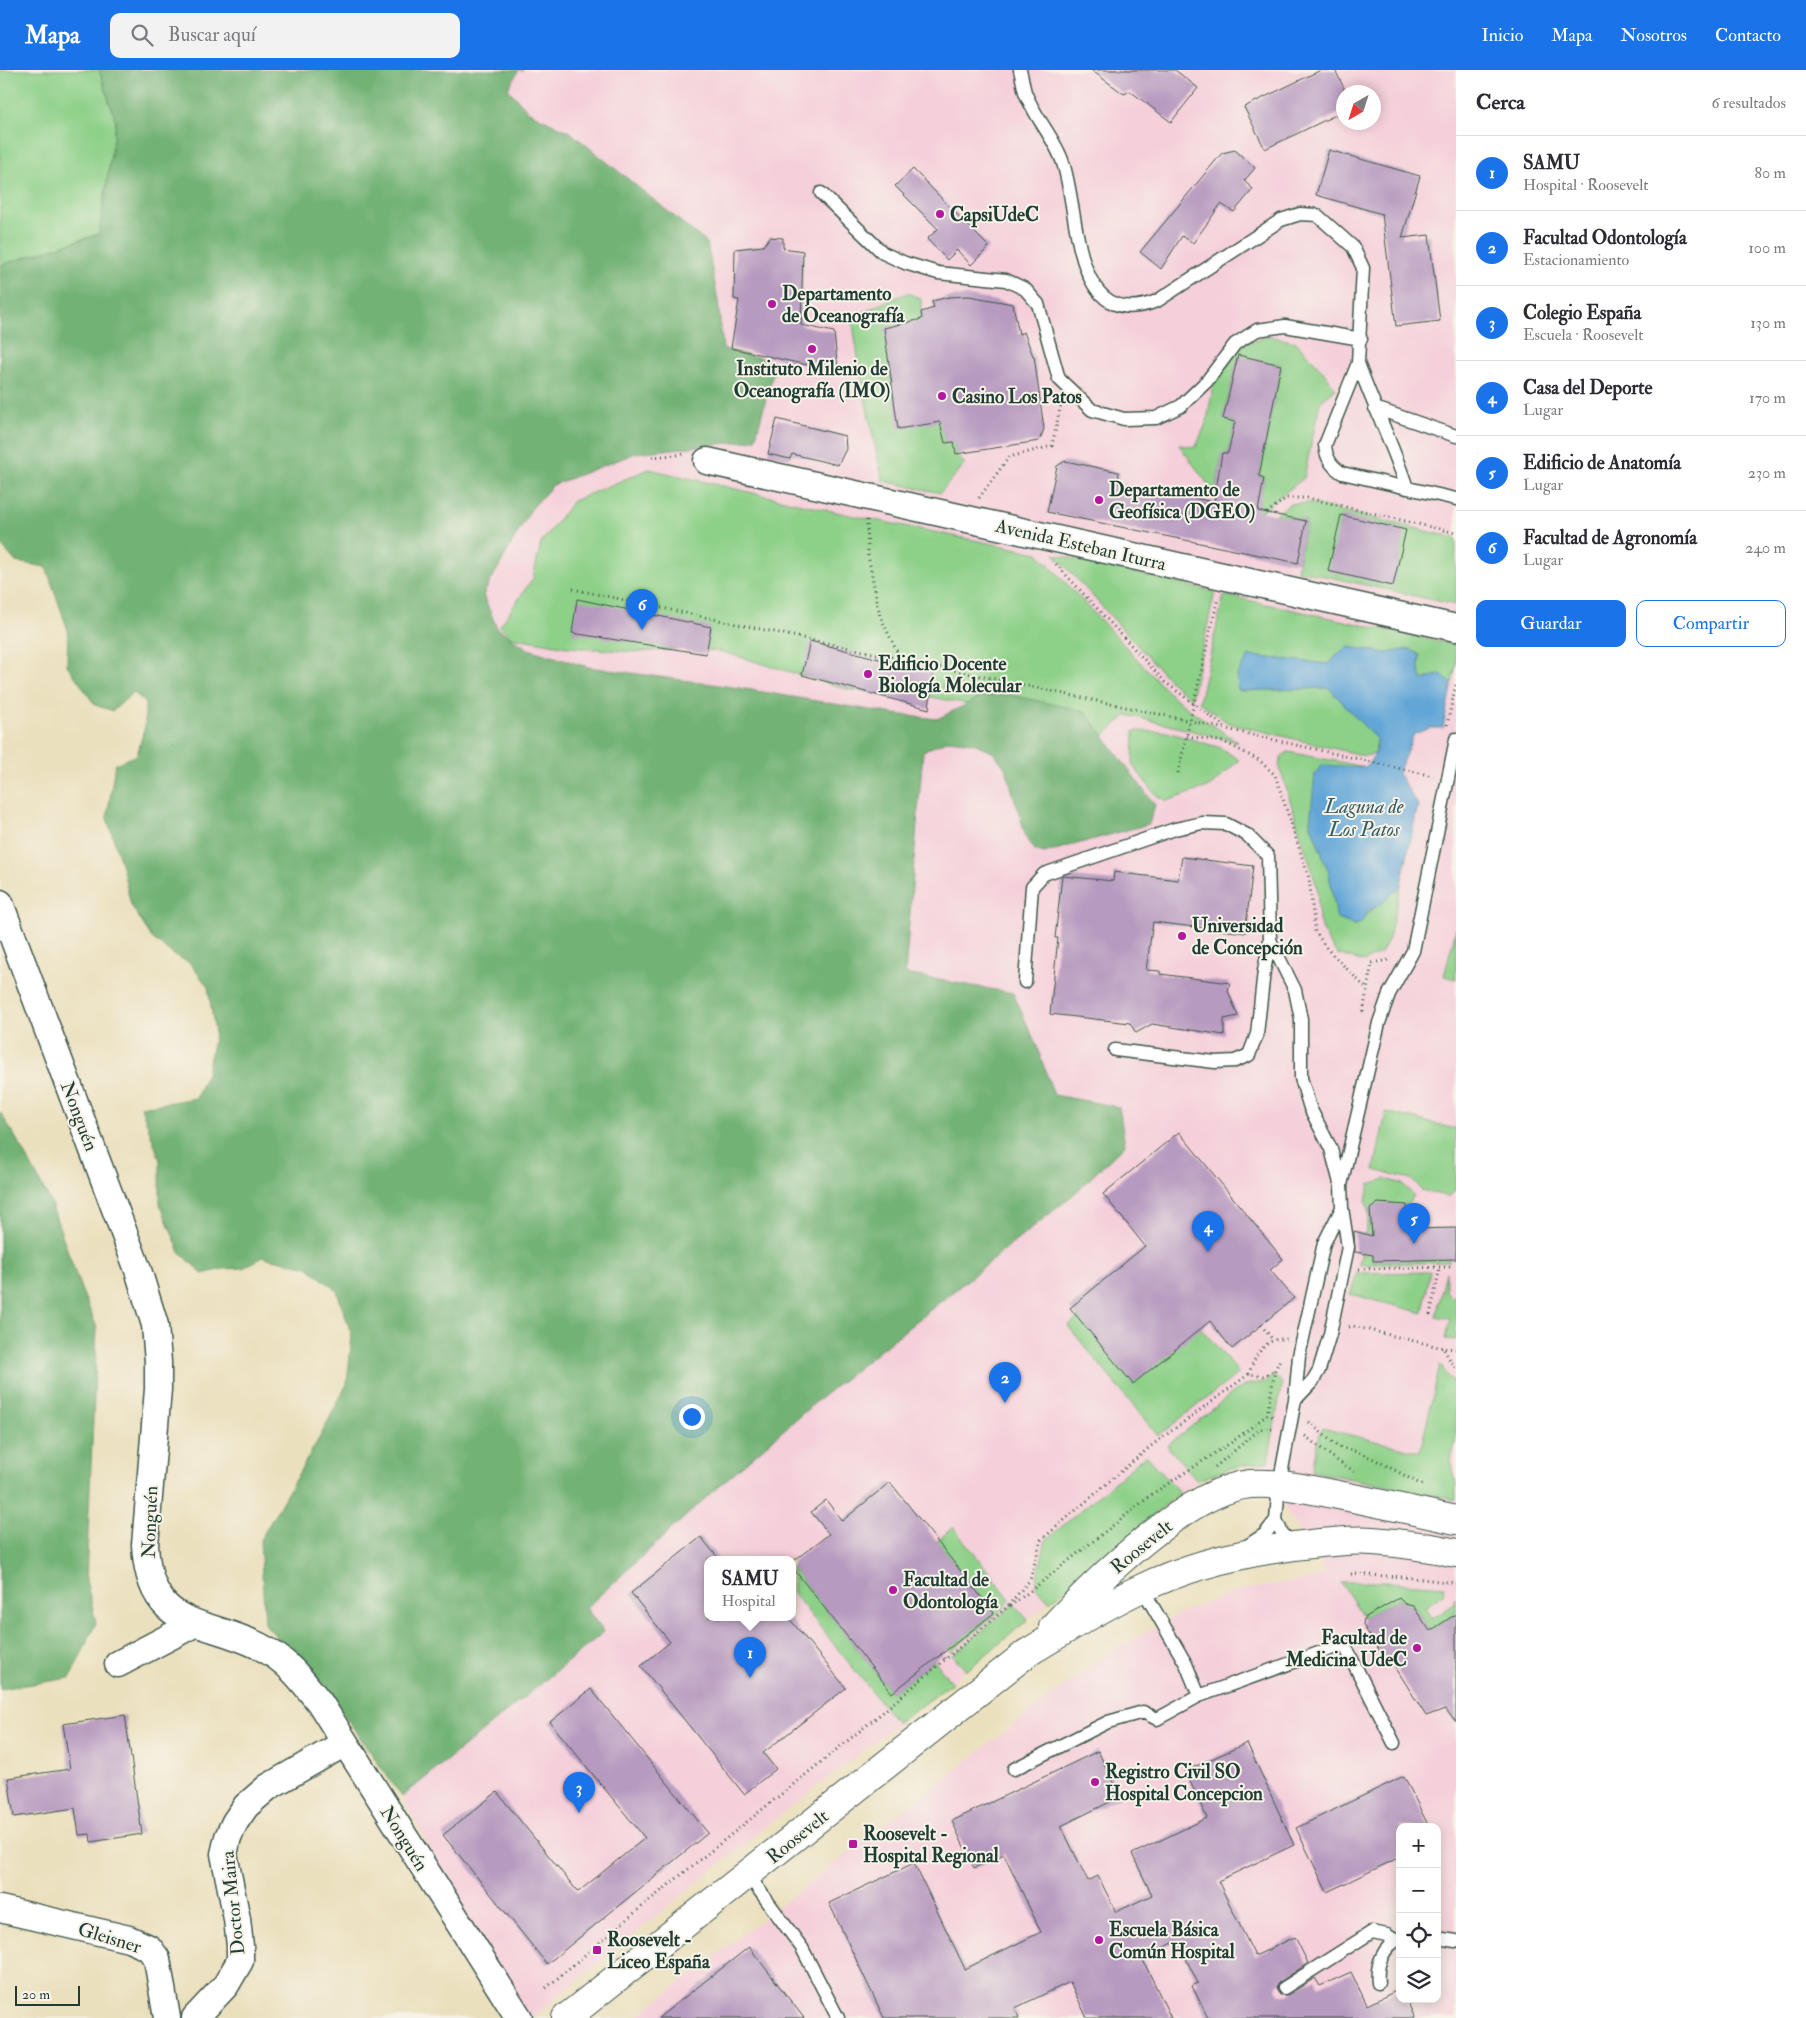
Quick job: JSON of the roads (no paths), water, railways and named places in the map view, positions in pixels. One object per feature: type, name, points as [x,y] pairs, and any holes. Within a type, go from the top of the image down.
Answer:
[{"type":"main road","name":"Roosevelt","points":[[566,2018],[1027,1653],[1096,1582],[1164,1525],[1200,1503],[1230,1488],[1248,1484],[1279,1485],[1366,1500],[1456,1520]]},
{"type":"main road","name":"Roosevelt","points":[[1027,1653],[1110,1603],[1192,1568],[1225,1559],[1295,1546],[1344,1540],[1372,1540],[1456,1553]]},
{"type":"street","name":"Avenida Esteban Iturra","points":[[707,461],[1456,628]]},
{"type":"street","name":"Nonguén","points":[[0,903],[135,1260],[155,1324],[158,1389],[146,1562],[158,1596],[166,1607],[194,1624],[240,1638],[281,1658],[299,1676],[320,1703],[519,2018]]},
{"type":"street","points":[[118,1664],[194,1624]]},
{"type":"street","name":"Doctor Maira","points":[[195,2018],[226,1985],[240,1960],[237,1919],[224,1854],[228,1837],[235,1822],[246,1806],[268,1787],[345,1743]]},
{"type":"street","name":"Gleisner","points":[[0,1909],[114,1935],[149,1948],[157,1959],[167,2018]]},
{"type":"lane","points":[[1020,70],[1025,93],[1063,163],[1086,271],[1098,293],[1114,304],[1123,307],[1145,306],[1168,295],[1258,233],[1281,220],[1300,214],[1317,215],[1353,247],[1363,268],[1358,363],[1325,445],[1328,458],[1336,469],[1342,473],[1456,498]]},
{"type":"lane","points":[[821,193],[883,253],[890,257],[938,273],[1006,280],[1026,289],[1038,304],[1059,379],[1092,410],[1124,419],[1156,418],[1181,406],[1207,381],[1235,344],[1257,330],[1285,326],[1360,339]]},
{"type":"lane","points":[[1358,363],[1375,408],[1397,456],[1407,488]]},
{"type":"lane","points":[[1375,408],[1456,436]]},
{"type":"lane","points":[[1341,1185],[1379,1023],[1389,994],[1413,951],[1456,739]]},
{"type":"lane","points":[[1025,982],[1032,887],[1044,874],[1175,828],[1202,823],[1226,824],[1247,835],[1268,856],[1270,940],[1264,971],[1257,1034],[1248,1054],[1235,1061],[1215,1062],[1115,1050]]},
{"type":"lane","points":[[1270,940],[1295,990],[1301,1019],[1301,1078],[1310,1108],[1331,1149],[1341,1185],[1342,1208],[1348,1247],[1330,1334],[1319,1370],[1312,1382],[1295,1400]]},
{"type":"lane","points":[[1295,1546],[1282,1534],[1276,1520],[1279,1485],[1295,1400],[1303,1337],[1324,1243],[1342,1208]]},
{"type":"lane","points":[[1225,1559],[1257,1540],[1276,1520]]},
{"type":"lane","points":[[1142,1588],[1186,1664],[1199,1696]]},
{"type":"lane","points":[[1014,1769],[1108,1722],[1143,1712],[1157,1720],[1199,1696],[1344,1644],[1394,1743]]},
{"type":"lane","points":[[748,1875],[802,1948],[838,2018]]},
{"type":"lane","points":[[1284,1988],[1372,1932],[1387,1934],[1396,1939]]},
{"type":"lane","points":[[1441,1939],[1456,1941]]},
{"type":"lane","points":[[1378,1983],[1378,1963],[1384,1953],[1396,1942]]},
{"type":"water","name":"Laguna de Los Patos","points":[[1348,647],[1387,653],[1410,649],[1420,655],[1419,670],[1423,680],[1441,674],[1452,683],[1443,728],[1431,728],[1414,734],[1398,773],[1418,805],[1400,889],[1381,904],[1368,911],[1361,923],[1355,925],[1337,919],[1329,873],[1310,822],[1315,774],[1322,765],[1366,767],[1375,754],[1377,740],[1329,688],[1242,691],[1238,690],[1237,675],[1249,656],[1329,664]]},
{"type":"place","name":"CapsiUdeC","points":[[940,214]]},
{"type":"place","name":"Departamento de Oceanografía","points":[[772,304]]},
{"type":"place","name":"Instituto Milenio de Oceanografía (IMO)","points":[[812,349]]},
{"type":"place","name":"Casino Los Patos","points":[[942,396]]},
{"type":"place","name":"Departamento de Geofísica (DGEO)","points":[[1099,500]]},
{"type":"place","name":"Facultad de Agronomía","points":[[642,630]]},
{"type":"place","name":"Edificio Docente Biología Molecular","points":[[868,674]]},
{"type":"place","name":"Universidad de Concepción","points":[[1182,936]]},
{"type":"place","name":"Edificio de Anatomía","points":[[1414,1244]]},
{"type":"place","name":"Casa del Deporte","points":[[1208,1252]]},
{"type":"place","name":"Facultad Odontología","points":[[1005,1403]]},
{"type":"place","name":"Facultad de Odontología","points":[[893,1590]]},
{"type":"place","name":"Facultad de Medicina UdeC","points":[[1417,1648]]},
{"type":"place","name":"SAMU","points":[[750,1678]]},
{"type":"place","name":"Registro Civil SO Hospital Concepcion","points":[[1095,1782]]},
{"type":"place","name":"Colegio España","points":[[579,1813]]},
{"type":"place","name":"Roosevelt - Hospital Regional","points":[[853,1844]]},
{"type":"place","name":"Escuela Básica Común Hospital","points":[[1099,1940]]},
{"type":"place","name":"Roosevelt - Liceo España","points":[[597,1950]]}]
